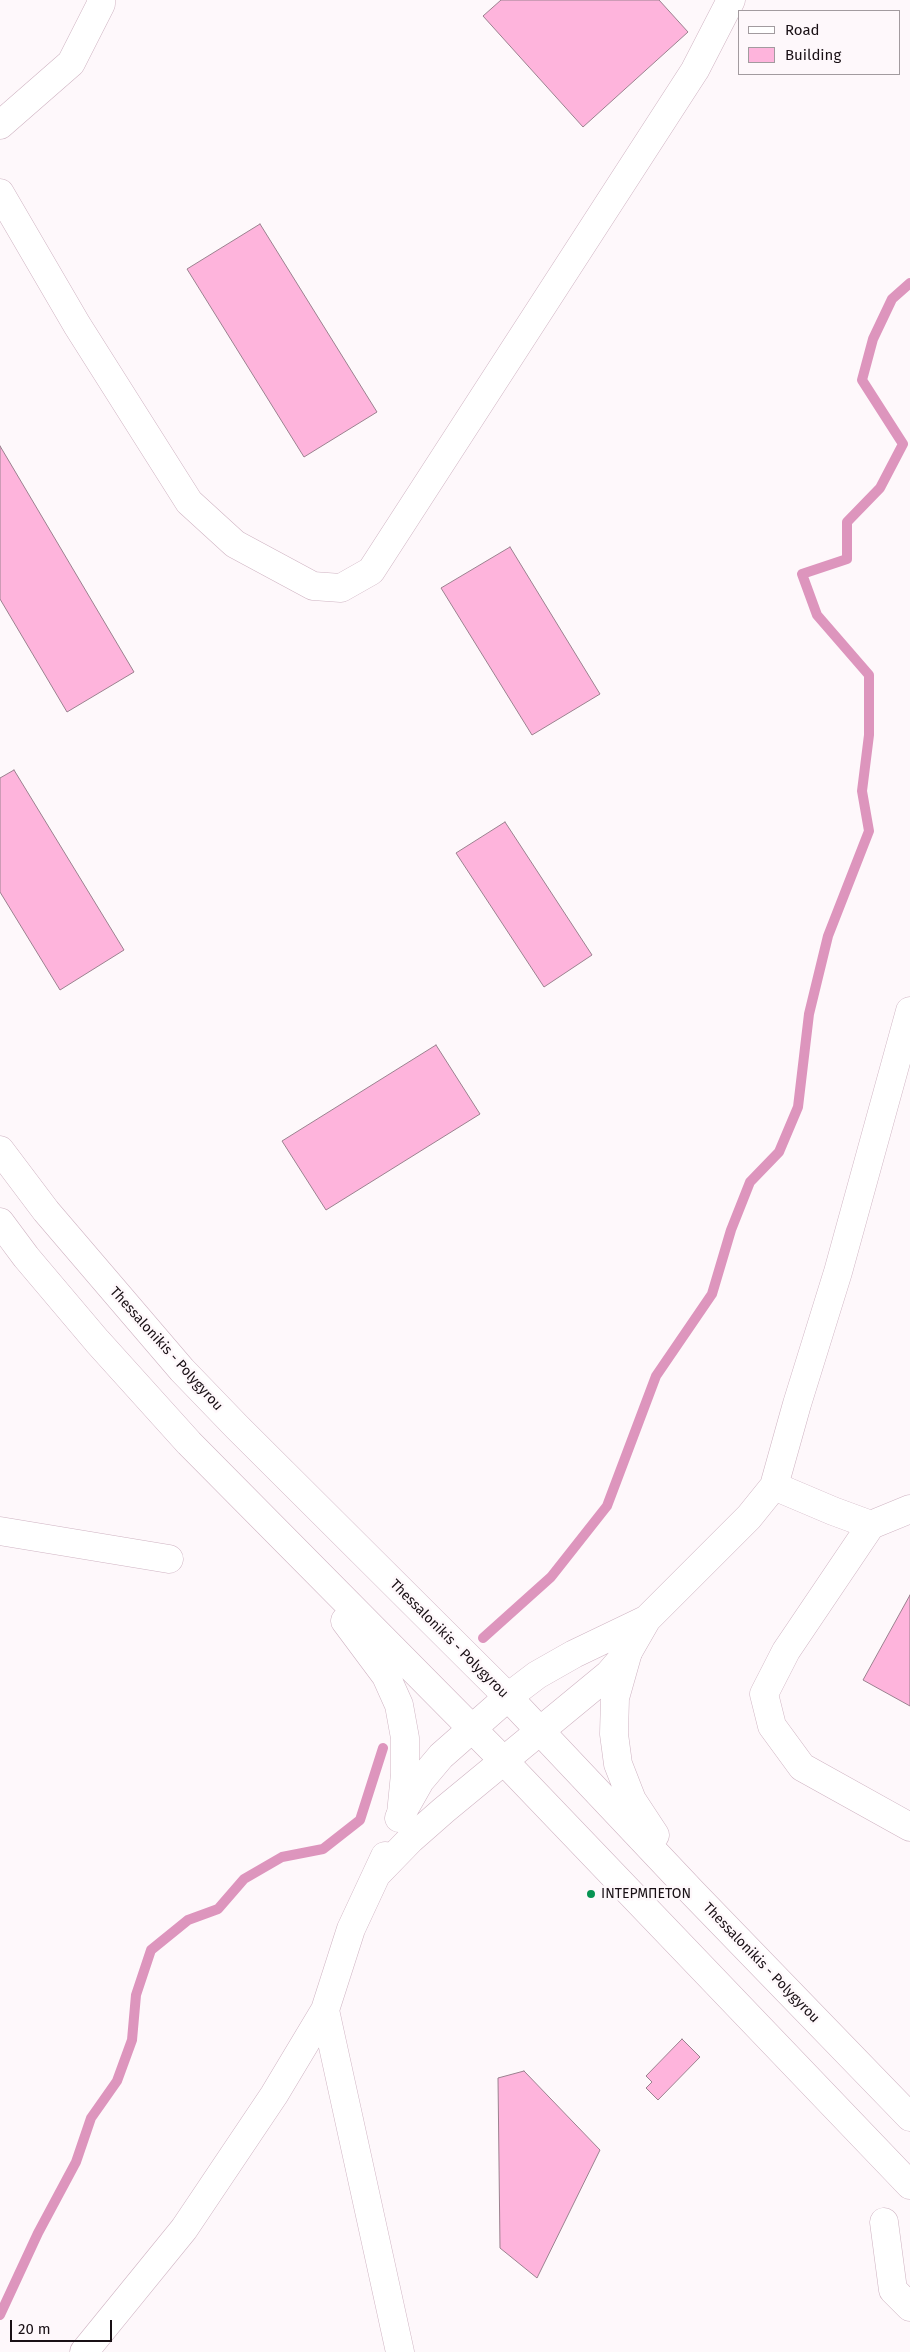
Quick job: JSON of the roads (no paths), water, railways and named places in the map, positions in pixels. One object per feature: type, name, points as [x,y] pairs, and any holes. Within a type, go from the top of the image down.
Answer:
[{"type":"street","points":[[0,125],[71,63],[101,4],[101,0]]},
{"type":"street","points":[[0,193],[77,325],[189,502],[235,544],[313,586],[341,588],[371,571],[695,70],[731,0]]},
{"type":"street","points":[[378,1873],[411,1839],[609,1674],[628,1652],[647,1620],[749,1517],[774,1486],[906,1040],[910,1011]]},
{"type":"street","name":"Thessalonikis - Polygyrou","points":[[0,1150],[52,1219],[182,1370],[237,1428],[508,1697],[693,1893],[910,2117]]},
{"type":"street","points":[[0,1222],[26,1257],[97,1341],[189,1443],[291,1548],[472,1728],[910,2185]]},
{"type":"street","points":[[774,1486],[833,1512],[871,1525]]},
{"type":"street","points":[[910,1509],[871,1525],[786,1651],[764,1694],[772,1726],[802,1767],[910,1827]]},
{"type":"street","points":[[0,1531],[169,1559]]},
{"type":"street","points":[[291,1548],[386,1676],[399,1705],[405,1738],[405,1774],[401,1814]]},
{"type":"street","points":[[84,2352],[184,2229],[274,2095],[324,2010],[351,1929],[378,1873],[401,1814],[420,1781],[472,1728],[537,1675],[574,1654],[647,1620]]},
{"type":"street","points":[[628,1652],[615,1698],[614,1734],[618,1764],[632,1800],[693,1893]]},
{"type":"street","points":[[324,2010],[400,2352]]},
{"type":"street","points":[[884,2222],[893,2290],[910,2307]]},
{"type":"waterway","points":[[483,1638],[551,1577],[607,1506],[656,1376],[712,1294],[731,1230],[750,1182],[779,1152],[798,1107],[809,1014],[828,936],[869,831],[862,791],[869,735],[869,675],[817,615],[802,574],[847,559],[847,522],[880,488],[903,444],[862,380],[873,339],[892,299],[910,283]]},
{"type":"waterway","points":[[0,2315],[38,2233],[76,2162],[91,2118],[117,2081],[132,2040],[136,1995],[151,1950],[188,1920],[218,1909],[244,1879],[282,1857],[323,1849],[360,1820],[383,1748]]},
{"type":"place","name":"ΙΝΤΕΡΜΠΕΤΟΝ","points":[[591,1894]]}]
